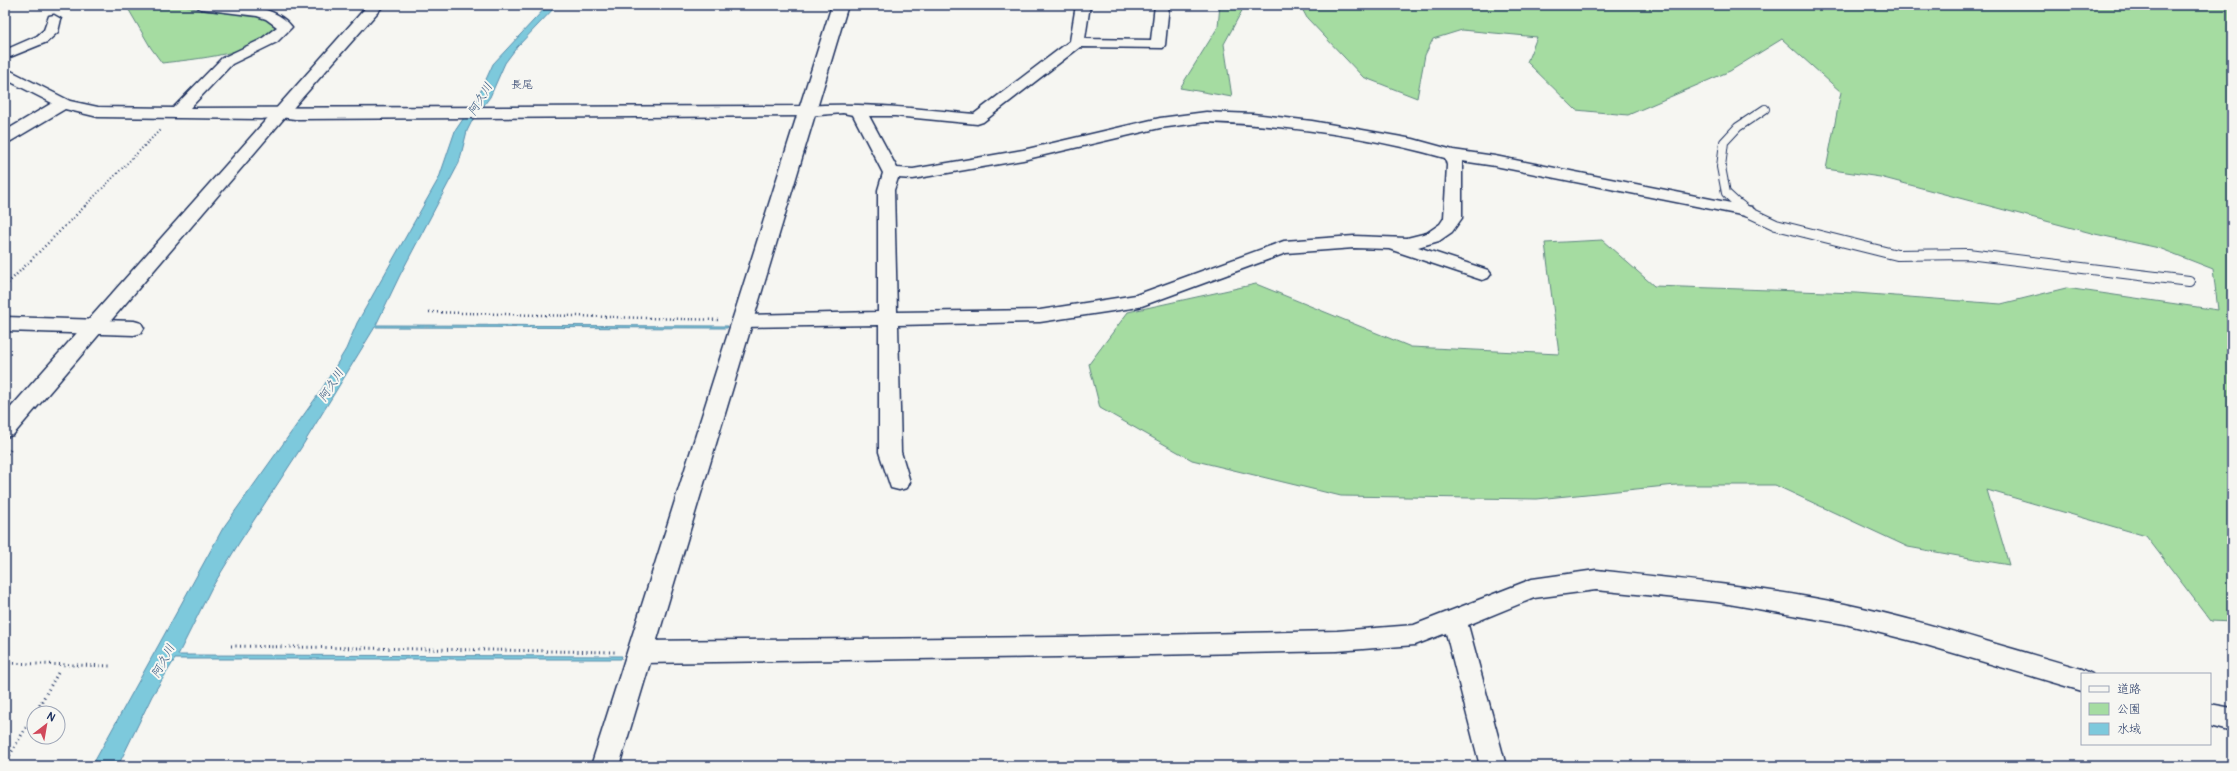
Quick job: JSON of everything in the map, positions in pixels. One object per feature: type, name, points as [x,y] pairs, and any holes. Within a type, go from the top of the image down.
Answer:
[{"type":"street","points":[[178,112],[229,60],[278,36],[285,27],[281,20],[268,14],[202,5]]},
{"type":"street","points":[[5,429],[280,112],[376,5]]},
{"type":"street","points":[[605,766],[840,5]]},
{"type":"street","points":[[1077,43],[1083,5]]},
{"type":"street","points":[[5,74],[63,103],[98,112],[261,114],[280,112],[295,114],[807,111],[844,108],[895,111],[977,119],[1077,43],[1158,44],[1162,5]]},
{"type":"street","points":[[5,55],[42,39],[51,32],[54,19]]},
{"type":"street","points":[[5,138],[63,103]]},
{"type":"street","points":[[859,110],[891,173],[886,190],[890,452],[899,482]]},
{"type":"street","points":[[891,173],[913,174],[1023,154],[1160,123],[1206,117],[1253,119],[1312,126],[1413,144],[1452,155],[1495,161],[1746,211]]},
{"type":"street","points":[[743,321],[1040,316],[1139,301],[1284,247],[1354,242],[1407,244],[1433,237],[1446,228],[1453,218],[1455,165],[1452,155]]},
{"type":"street","points":[[1391,243],[1482,274]]},
{"type":"street","points":[[5,324],[73,328],[94,326],[134,328]]},
{"type":"street","points":[[641,652],[1067,647],[1337,641],[1415,635],[1532,589],[1596,580],[1717,592],[1845,614],[1916,632],[2081,680]]},
{"type":"street","points":[[1455,620],[1493,766]]},
{"type":"street","points":[[2211,715],[2232,720]]},
{"type":"lane","points":[[1765,109],[1738,127],[1724,142],[1721,167],[1726,193],[1746,211],[1776,225],[1897,255],[1968,254],[2189,280]]},
{"type":"path","points":[[5,286],[178,112]]},
{"type":"path","points":[[429,312],[743,321]]},
{"type":"path","points":[[231,646],[641,652]]},
{"type":"path","points":[[5,663],[111,666]]},
{"type":"path","points":[[39,705],[58,673]]},
{"type":"path","points":[[5,763],[26,728]]},
{"type":"green space","points":[[126,5],[185,5],[198,10],[252,15],[266,18],[277,26],[268,36],[241,49],[225,54],[162,63],[151,48]]},
{"type":"green space","points":[[1220,5],[1245,5],[1224,44],[1232,97],[1180,88],[1218,27]]},
{"type":"green space","points":[[1300,5],[2232,5],[2232,622],[2211,621],[2146,536],[1987,490],[2009,565],[1908,547],[1775,485],[1676,485],[1537,499],[1341,496],[1192,460],[1100,408],[1089,364],[1128,312],[1256,284],[1411,347],[1559,354],[1545,243],[1602,240],[1654,286],[1856,293],[2001,304],[2066,288],[2218,310],[2213,269],[2159,248],[2095,234],[1880,177],[1826,169],[1841,92],[1782,39],[1730,71],[1628,115],[1576,110],[1527,62],[1537,37],[1462,30],[1433,39],[1425,55],[1417,98],[1363,77],[1307,18]]},
{"type":"water","name":"阿久川","points":[[548,5],[557,5],[517,47],[505,63],[490,97],[472,121],[467,131],[459,163],[400,275],[376,325],[728,326],[727,328],[375,327],[301,448],[211,589],[178,655],[622,656],[621,659],[175,659],[152,696],[118,766],[92,766],[223,528],[320,392],[346,349],[357,323],[439,178],[455,131],[478,97],[493,64]]},
{"type":"district","name":"長尾","points":[[522,84]]}]
